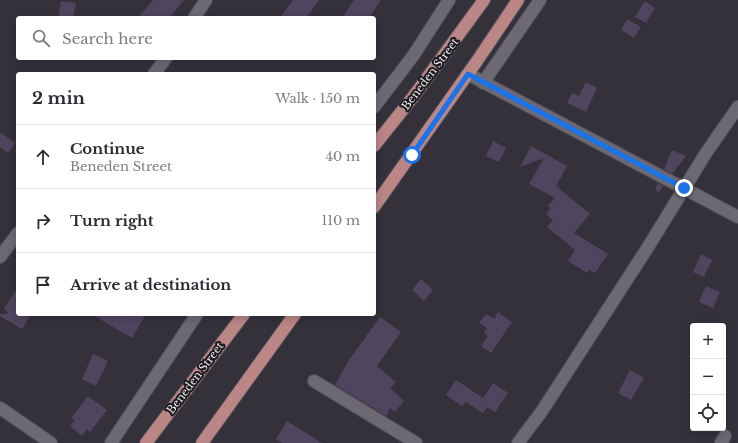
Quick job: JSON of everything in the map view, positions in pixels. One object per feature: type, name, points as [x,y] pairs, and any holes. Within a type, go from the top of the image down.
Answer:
[{"type":"main road","name":"Beneden Street","points":[[376,143],[413,97],[484,0]]},
{"type":"main road","points":[[376,204],[412,155],[518,0]]},
{"type":"main road","name":"Beneden Street","points":[[146,443],[242,316]]},
{"type":"main road","points":[[202,443],[294,316]]},
{"type":"street","points":[[195,16],[206,0]]},
{"type":"street","points":[[376,104],[413,56],[449,0]]},
{"type":"street","points":[[483,83],[540,0]]},
{"type":"street","points":[[156,72],[164,60]]},
{"type":"street","points":[[468,74],[738,217]]},
{"type":"street","points":[[518,443],[542,411],[648,247],[706,152],[738,107]]},
{"type":"street","points":[[0,257],[16,236]]},
{"type":"street","points":[[111,443],[196,316]]},
{"type":"street","points":[[314,381],[416,443]]},
{"type":"street","points":[[0,408],[51,443]]},
{"type":"building","points":[[153,0],[184,0],[171,16],[140,16]]},
{"type":"building","points":[[293,0],[319,0],[307,16],[281,16]]},
{"type":"building","points":[[354,0],[381,0],[370,16],[343,16]]},
{"type":"building","points":[[61,1],[76,3],[73,16],[58,16]]},
{"type":"building","points":[[645,1],[655,8],[646,23],[635,17]]},
{"type":"building","points":[[627,19],[641,27],[634,38],[621,30]]},
{"type":"building","points":[[586,82],[597,88],[586,112],[567,103],[572,93],[579,96]]},
{"type":"building","points":[[0,132],[15,143],[8,153],[0,147]]},
{"type":"building","points":[[493,141],[506,148],[499,162],[486,156]]},
{"type":"building","points":[[531,146],[567,166],[556,186],[590,214],[574,233],[608,254],[595,273],[589,270],[587,273],[568,261],[575,250],[547,227],[553,220],[546,214],[551,208],[548,206],[555,198],[529,184],[544,158],[520,167]]},
{"type":"building","points":[[672,150],[686,156],[672,174],[664,169]]},
{"type":"building","points":[[658,183],[663,186],[659,192],[655,190]]},
{"type":"building","points":[[701,254],[712,260],[704,277],[693,272]]},
{"type":"building","points":[[421,279],[433,290],[424,301],[412,290]]},
{"type":"building","points":[[706,286],[720,292],[713,308],[699,302]]},
{"type":"building","points":[[16,290],[16,316],[30,316],[22,329],[0,316],[0,314],[7,314],[8,312],[4,309]]},
{"type":"building","points":[[498,312],[512,322],[491,353],[481,346],[488,336],[484,333],[487,328],[479,323],[486,314],[494,319]]},
{"type":"building","points":[[94,316],[145,316],[132,338]]},
{"type":"building","points":[[380,317],[401,332],[377,366],[396,382],[390,388],[404,401],[395,412],[390,408],[386,416],[335,385],[349,360]]},
{"type":"building","points":[[93,354],[108,361],[96,386],[82,379]]},
{"type":"building","points":[[630,370],[644,378],[631,400],[618,393]]},
{"type":"building","points":[[456,380],[483,398],[493,383],[508,393],[495,412],[487,407],[483,413],[466,402],[462,406],[446,395]]},
{"type":"building","points":[[88,396],[107,410],[90,432],[87,429],[82,436],[70,426],[75,420],[71,418]]},
{"type":"building","points":[[287,421],[322,443],[283,443],[276,439]]},
{"type":"route","points":[[412,155],[468,74],[684,188]]}]
